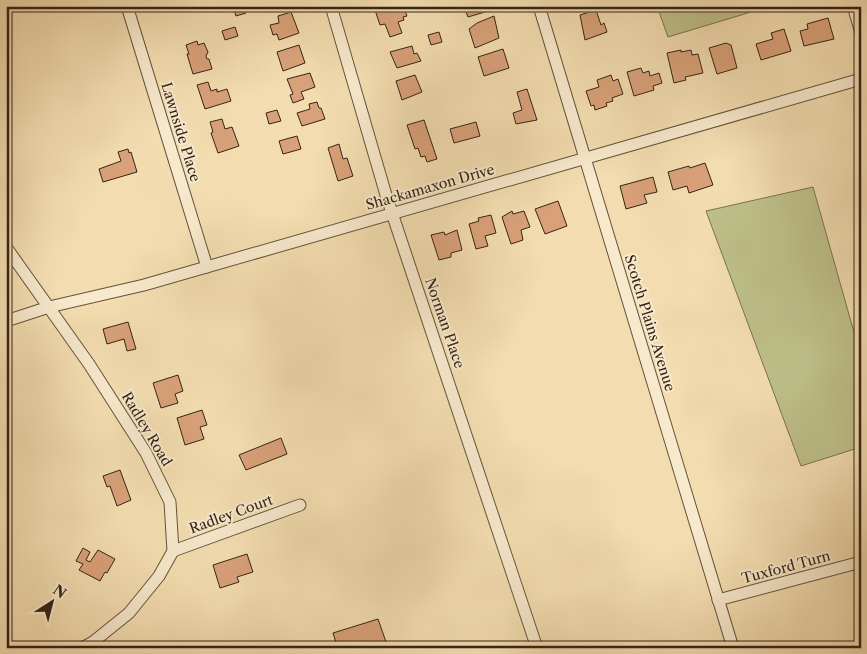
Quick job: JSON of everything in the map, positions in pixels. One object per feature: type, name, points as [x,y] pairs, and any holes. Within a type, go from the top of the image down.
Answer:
[{"type":"street","name":"Lawnside Place","points":[[127,6],[207,267]]},
{"type":"street","name":"Norman Place","points":[[331,6],[393,214],[537,648]]},
{"type":"street","name":"Scotch Plains Avenue","points":[[539,6],[733,648]]},
{"type":"street","points":[[853,6],[861,33]]},
{"type":"street","name":"Shackamaxon Drive","points":[[6,321],[49,307],[144,285],[861,79]]},
{"type":"street","name":"Radley Road","points":[[6,247],[89,364],[146,453],[170,502],[173,551]]},
{"type":"street","name":"Radley Court","points":[[173,551],[300,505]]},
{"type":"street","points":[[82,648],[94,645],[129,613],[159,576],[173,551]]},
{"type":"street","name":"Tuxford Turn","points":[[718,600],[861,562]]},
{"type":"green space","points":[[657,6],[771,6],[668,37]]},
{"type":"green space","points":[[813,187],[861,357],[861,447],[801,466],[706,211]]},
{"type":"building","points":[[233,6],[244,6],[246,13],[236,16]]},
{"type":"building","points":[[403,6],[407,16],[403,17],[404,20],[398,22],[402,33],[390,37],[385,24],[380,25],[374,7]]},
{"type":"building","points":[[473,6],[494,6],[495,9],[468,17],[465,9]]},
{"type":"building","points":[[596,10],[601,25],[604,23],[607,32],[585,40],[580,15]]},
{"type":"building","points":[[291,12],[299,33],[279,40],[277,34],[273,35],[270,25],[279,23],[278,16]]},
{"type":"building","points":[[494,16],[499,38],[475,48],[469,29],[477,23]]},
{"type":"building","points":[[828,18],[834,39],[804,46],[800,31],[808,29],[807,24]]},
{"type":"building","points":[[235,27],[238,36],[225,40],[222,31]]},
{"type":"building","points":[[784,29],[791,51],[761,60],[756,44],[773,39],[771,33]]},
{"type":"building","points":[[439,32],[442,42],[431,45],[428,35]]},
{"type":"building","points":[[197,41],[198,45],[204,43],[208,52],[206,56],[212,69],[193,74],[186,45]]},
{"type":"building","points":[[726,43],[731,45],[737,68],[717,74],[709,48]]},
{"type":"building","points":[[299,45],[305,63],[283,71],[277,52]]},
{"type":"building","points":[[412,46],[414,54],[417,53],[421,61],[397,68],[390,52]]},
{"type":"building","points":[[503,49],[509,68],[484,76],[478,57]]},
{"type":"building","points":[[681,50],[681,52],[691,50],[692,55],[698,54],[703,73],[685,77],[686,80],[674,83],[667,53]]},
{"type":"building","points":[[641,68],[643,73],[649,71],[650,76],[659,73],[662,83],[653,86],[654,90],[634,96],[627,72]]},
{"type":"building","points":[[310,73],[315,87],[301,92],[304,99],[293,103],[290,95],[293,94],[287,79]]},
{"type":"building","points":[[415,75],[422,92],[402,100],[396,81]]},
{"type":"building","points":[[611,75],[613,81],[618,79],[623,94],[612,98],[613,101],[606,103],[607,106],[595,110],[594,105],[591,106],[586,91],[599,87],[597,80]]},
{"type":"building","points":[[208,82],[211,91],[217,89],[217,92],[227,89],[231,101],[205,109],[197,85]]},
{"type":"building","points":[[527,89],[537,120],[516,124],[513,113],[522,110],[517,92]]},
{"type":"building","points":[[317,102],[325,119],[302,126],[297,113],[310,109],[309,104]]},
{"type":"building","points":[[277,110],[281,121],[269,124],[266,113]]},
{"type":"building","points":[[222,119],[225,129],[232,127],[239,146],[218,153],[211,133],[213,132],[210,122]]},
{"type":"building","points":[[424,120],[437,159],[427,162],[425,156],[421,157],[418,148],[415,149],[407,125]]},
{"type":"building","points":[[476,122],[480,136],[454,143],[450,129]]},
{"type":"building","points":[[297,136],[301,149],[283,154],[279,141]]},
{"type":"building","points":[[339,144],[343,159],[347,158],[353,176],[338,181],[328,148]]},
{"type":"building","points":[[128,149],[129,153],[131,152],[137,172],[103,182],[99,169],[121,161],[118,152]]},
{"type":"building","points":[[705,163],[713,185],[689,193],[687,186],[673,190],[668,172]]},
{"type":"building","points":[[653,177],[657,192],[644,195],[647,203],[626,209],[620,186]]},
{"type":"building","points":[[558,201],[567,226],[545,234],[535,209]]},
{"type":"building","points":[[512,211],[513,214],[524,211],[530,227],[521,230],[523,240],[511,244],[502,217]]},
{"type":"building","points":[[491,215],[496,233],[485,236],[488,246],[476,249],[469,224],[479,221],[478,218]]},
{"type":"building","points":[[457,230],[462,250],[451,253],[451,257],[439,260],[431,235],[444,232],[445,235]]},
{"type":"building","points":[[128,322],[136,349],[127,351],[124,339],[107,344],[103,329]]},
{"type":"building","points":[[178,375],[183,391],[175,394],[178,403],[161,408],[153,383]]},
{"type":"building","points":[[202,410],[207,425],[200,427],[204,439],[185,445],[177,418]]},
{"type":"building","points":[[281,438],[287,454],[246,470],[239,455]]},
{"type":"building","points":[[120,470],[131,500],[117,506],[110,486],[107,487],[103,476]]},
{"type":"building","points":[[83,548],[90,552],[86,560],[90,562],[98,550],[115,559],[100,581],[79,570],[83,564],[76,561]]},
{"type":"building","points":[[247,554],[253,572],[237,577],[239,582],[220,588],[213,565]]},
{"type":"building","points":[[378,619],[386,642],[368,648],[346,648],[345,644],[337,646],[333,633]]}]
